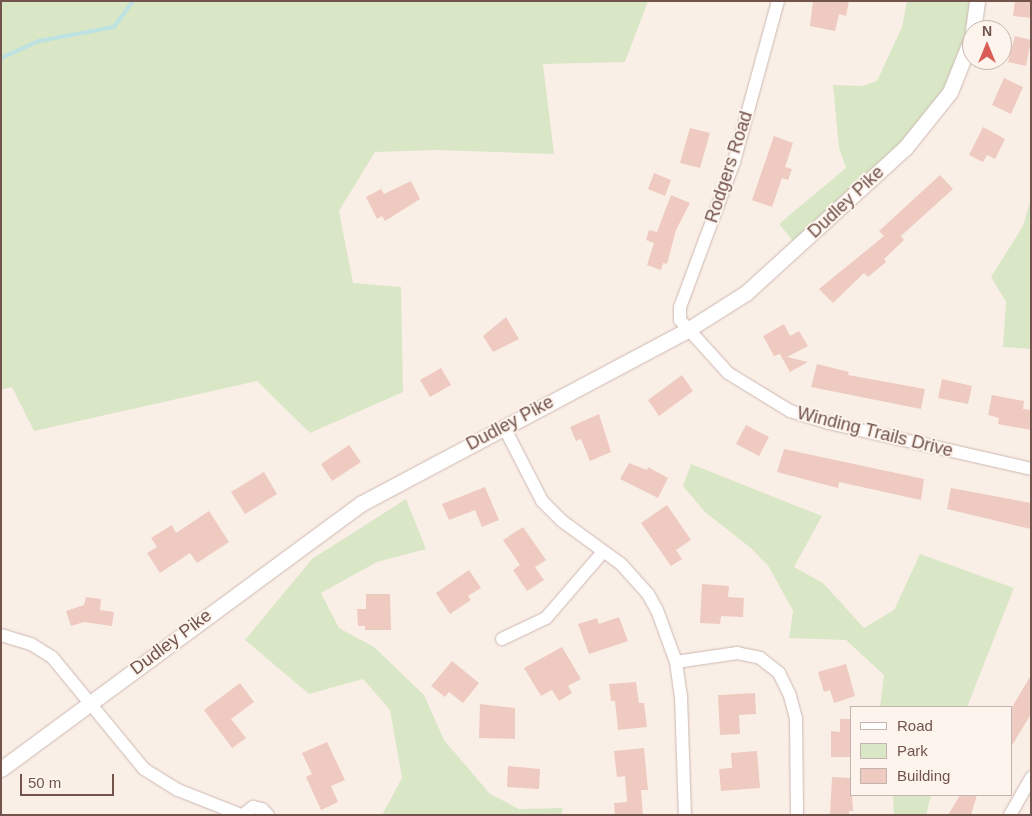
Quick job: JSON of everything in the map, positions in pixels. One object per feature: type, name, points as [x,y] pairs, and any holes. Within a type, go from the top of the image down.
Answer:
[{"type":"street","name":"Rodgers Road","points":[[689,329],[680,320],[680,307],[734,162],[778,1]]},
{"type":"street","points":[[974,20],[977,1]]},
{"type":"street","name":"Dudley Pike","points":[[1,769],[362,503],[689,329],[746,293],[905,148],[950,92],[962,62]]},
{"type":"street","name":"Winding Trails Drive","points":[[689,329],[728,373],[790,411],[829,423],[1031,469]]},
{"type":"street","points":[[504,427],[542,502],[621,564],[648,594],[676,662],[681,696],[685,815]]},
{"type":"street","points":[[502,639],[546,618],[604,552]]},
{"type":"street","points":[[1,635],[31,644],[52,657],[144,769],[178,790],[242,815],[249,809],[258,807],[268,815]]},
{"type":"street","points":[[676,662],[737,653],[760,658],[779,673],[790,696],[796,718],[797,815]]},
{"type":"street","points":[[1010,815],[1031,778]]},
{"type":"green space","points":[[1,1],[648,1],[625,62],[543,64],[554,154],[436,150],[375,152],[339,211],[353,283],[401,287],[403,392],[310,433],[257,381],[34,431],[12,387],[1,390]]},
{"type":"green space","points":[[907,1],[977,1],[974,20],[962,20],[962,52],[929,120],[798,247],[779,224],[846,168],[839,148],[833,85],[863,86],[877,81],[902,27]]},
{"type":"green space","points":[[1031,199],[1031,349],[1003,347],[1006,302],[991,277],[1023,226]]},
{"type":"green space","points":[[691,464],[822,516],[794,567],[823,583],[864,628],[894,610],[920,554],[1014,588],[967,706],[880,706],[884,675],[846,640],[789,638],[793,611],[769,567],[752,549],[705,512],[683,486]]},
{"type":"green space","points":[[406,499],[426,549],[377,562],[321,593],[339,628],[374,647],[424,695],[444,740],[490,794],[519,809],[563,808],[561,815],[382,815],[402,778],[390,710],[363,679],[309,694],[245,640],[312,559]]},
{"type":"green space","points":[[893,796],[931,796],[926,815],[894,815]]},
{"type":"building","points":[[813,1],[849,1],[846,16],[839,14],[835,31],[810,26]]},
{"type":"building","points":[[1015,1],[1031,1],[1031,18],[1013,16]]},
{"type":"building","points":[[1015,36],[1031,40],[1026,66],[1012,63],[1012,47]]},
{"type":"building","points":[[1004,78],[1023,87],[1011,114],[992,105]]},
{"type":"building","points":[[983,127],[1005,139],[995,159],[987,155],[983,162],[969,155]]},
{"type":"building","points":[[690,128],[710,133],[700,168],[680,163]]},
{"type":"building","points":[[774,136],[793,143],[785,167],[792,169],[788,180],[782,178],[772,207],[752,200]]},
{"type":"building","points":[[654,173],[671,180],[665,196],[648,189]]},
{"type":"building","points":[[940,175],[953,189],[901,236],[904,240],[884,259],[886,262],[868,277],[864,273],[833,303],[819,289],[884,236],[879,231]]},
{"type":"building","points":[[411,181],[420,199],[385,221],[382,216],[377,219],[366,197],[381,189],[384,194]]},
{"type":"building","points":[[671,195],[690,203],[676,230],[667,264],[663,263],[661,270],[647,265],[654,243],[646,240],[649,230],[657,232]]},
{"type":"building","points":[[506,317],[519,339],[493,352],[483,336]]},
{"type":"building","points":[[784,324],[790,336],[799,331],[808,346],[787,357],[808,362],[790,372],[780,354],[774,356],[763,336]]},
{"type":"building","points":[[817,364],[849,372],[848,375],[925,389],[921,409],[811,387]]},
{"type":"building","points":[[441,368],[451,385],[430,397],[420,380]]},
{"type":"building","points":[[682,375],[693,391],[659,416],[648,400]]},
{"type":"building","points":[[942,379],[972,386],[968,404],[938,398]]},
{"type":"building","points":[[992,395],[1024,401],[1023,409],[1031,410],[1031,430],[998,424],[999,418],[988,415]]},
{"type":"building","points":[[599,414],[611,452],[590,461],[581,439],[576,441],[570,427]]},
{"type":"building","points":[[746,425],[769,437],[759,456],[736,444]]},
{"type":"building","points":[[349,445],[361,462],[332,481],[321,464]]},
{"type":"building","points":[[784,449],[924,479],[921,500],[839,482],[838,488],[777,472]]},
{"type":"building","points":[[629,463],[647,470],[648,467],[668,478],[658,498],[620,479]]},
{"type":"building","points":[[264,472],[277,494],[245,514],[231,492]]},
{"type":"building","points":[[485,487],[499,520],[482,527],[475,510],[449,520],[442,504]]},
{"type":"building","points":[[951,488],[1031,503],[1031,529],[947,509]]},
{"type":"building","points":[[667,505],[691,540],[676,550],[682,559],[671,566],[641,523]]},
{"type":"building","points":[[209,511],[229,542],[197,563],[190,553],[160,573],[147,553],[157,547],[151,538],[172,525],[176,533]]},
{"type":"building","points":[[523,527],[546,560],[535,567],[544,580],[527,591],[513,570],[520,565],[503,540]]},
{"type":"building","points":[[469,570],[481,588],[468,596],[471,600],[450,614],[436,593]]},
{"type":"building","points":[[702,584],[729,586],[728,597],[744,598],[743,617],[721,616],[720,624],[700,623]]},
{"type":"building","points":[[366,594],[390,594],[391,630],[365,630],[365,626],[358,626],[357,609],[366,609]]},
{"type":"building","points":[[86,597],[101,599],[100,610],[114,612],[112,626],[84,622],[71,626],[66,611],[84,605]]},
{"type":"building","points":[[619,617],[628,641],[589,654],[578,624],[597,618],[599,624]]},
{"type":"building","points":[[562,647],[581,679],[568,686],[572,693],[559,701],[552,690],[541,696],[524,668]]},
{"type":"building","points":[[452,661],[479,683],[463,703],[449,692],[445,697],[431,686]]},
{"type":"building","points":[[846,664],[855,696],[834,703],[830,690],[824,692],[818,672]]},
{"type":"building","points":[[1031,675],[1031,714],[1012,745],[1012,707]]},
{"type":"building","points":[[636,682],[639,703],[644,703],[647,727],[618,730],[615,701],[611,701],[609,684]]},
{"type":"building","points":[[240,683],[254,702],[231,719],[246,738],[232,748],[204,710]]},
{"type":"building","points":[[755,693],[756,714],[739,715],[740,734],[720,735],[718,695]]},
{"type":"building","points":[[480,704],[515,708],[515,739],[479,738]]},
{"type":"building","points":[[840,719],[850,719],[850,757],[831,757],[831,731],[840,732]]},
{"type":"building","points":[[327,742],[345,780],[331,786],[338,802],[321,810],[306,777],[312,774],[302,753]]},
{"type":"building","points":[[644,748],[648,790],[641,790],[643,815],[615,815],[614,803],[627,802],[625,776],[617,777],[614,751]]},
{"type":"building","points":[[757,751],[760,788],[721,791],[719,769],[732,768],[731,753]]},
{"type":"building","points":[[508,766],[540,769],[539,789],[507,787]]},
{"type":"building","points":[[832,777],[850,778],[850,796],[852,796],[853,811],[849,811],[849,815],[830,815]]},
{"type":"building","points":[[959,796],[977,796],[971,815],[948,815]]},
{"type":"waterway","points":[[1,58],[39,41],[114,27],[133,1]]}]
